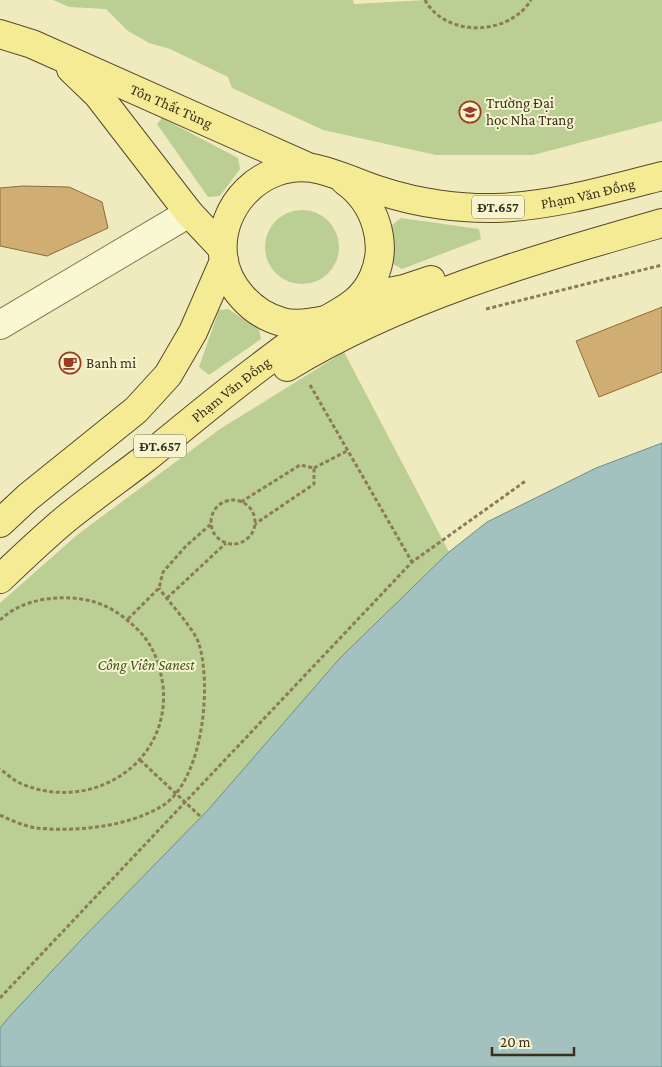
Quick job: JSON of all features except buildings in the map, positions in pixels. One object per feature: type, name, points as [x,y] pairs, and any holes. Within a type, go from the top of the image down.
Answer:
[{"type":"main road","name":"Tôn Thất Tùng","points":[[0,34],[32,44],[324,172]]},
{"type":"main road","name":"Tôn Thất Tùng","points":[[32,44],[73,70],[98,95],[223,254]]},
{"type":"main road","name":"Phạm Văn Đồng","points":[[0,523],[136,410],[168,375],[193,332],[223,254],[226,221],[239,197],[259,179],[284,169],[324,172],[386,193],[427,201],[495,208],[547,203],[662,176]]},
{"type":"main road","name":"Phạm Văn Đồng","points":[[223,254],[231,282],[244,300],[262,314],[282,322],[304,324],[326,320],[339,315],[360,298],[373,278],[380,254],[378,230],[370,208],[355,189],[324,172]]},
{"type":"main road","name":"Phạm Văn Đồng","points":[[360,298],[404,290],[499,258],[588,233],[662,218]]},
{"type":"main road","points":[[145,458],[254,387],[350,332],[437,294],[531,261],[662,223]]},
{"type":"main road","name":"Phạm Văn Đồng","points":[[0,579],[68,518],[263,364],[326,320]]},
{"type":"street","points":[[0,325],[189,213]]},
{"type":"path","points":[[425,0],[430,9],[442,18],[464,27],[485,29],[513,19],[532,0]]},
{"type":"path","points":[[478,310],[662,265]]},
{"type":"path","points":[[317,379],[309,384],[412,562]]},
{"type":"path","points":[[240,502],[300,464],[314,468],[347,451]]},
{"type":"path","points":[[255,524],[314,484],[314,468]]},
{"type":"path","points":[[0,998],[412,562],[527,480]]},
{"type":"path","points":[[228,501],[240,502],[249,507],[254,513],[255,524],[252,535],[246,540],[233,544],[226,543],[215,535],[211,524],[212,514],[221,504],[228,501]]},
{"type":"path","points":[[128,619],[160,588],[162,572],[186,546],[211,524]]},
{"type":"path","points":[[167,598],[226,543]]},
{"type":"path","points":[[0,815],[34,828],[85,828],[118,824],[162,806],[185,781],[199,746],[205,687],[198,642],[160,588]]},
{"type":"path","points":[[0,620],[30,602],[63,596],[95,601],[128,619],[147,639],[161,668],[164,701],[157,732],[140,760],[115,781],[84,792],[51,793],[20,784],[0,769]]},
{"type":"path","points":[[140,760],[201,817]]},
{"type":"green space","name":"Trường Đại học Nha Trang","points":[[53,0],[353,0],[354,4],[426,0],[662,0],[662,121],[533,155],[436,155],[323,130],[232,88],[228,77],[170,49],[149,43],[128,31],[106,9],[69,7]]},
{"type":"green space","points":[[162,118],[238,158],[240,169],[220,196],[208,197],[157,124]]},
{"type":"green space","points":[[302,210],[323,216],[333,226],[339,247],[333,268],[323,278],[302,284],[281,278],[271,268],[265,247],[271,226],[281,216]]},
{"type":"green space","points":[[401,218],[479,229],[481,239],[402,269],[393,264],[392,225]]},
{"type":"green space","points":[[228,309],[259,329],[261,339],[209,375],[199,367],[219,310]]},
{"type":"green space","name":"Công Viên Sanest","points":[[344,352],[449,552],[208,810],[80,941],[0,1028],[0,603],[77,535],[220,429]]},
{"type":"water","points":[[662,443],[662,1067],[0,1067],[0,1028],[10,1016],[80,941],[208,810],[340,658],[449,552],[487,522],[596,468]]},
{"type":"place","name":"Trường Đại học Nha Trang","points":[[470,112]]},
{"type":"place","name":"Banh mi","points":[[70,363]]}]
